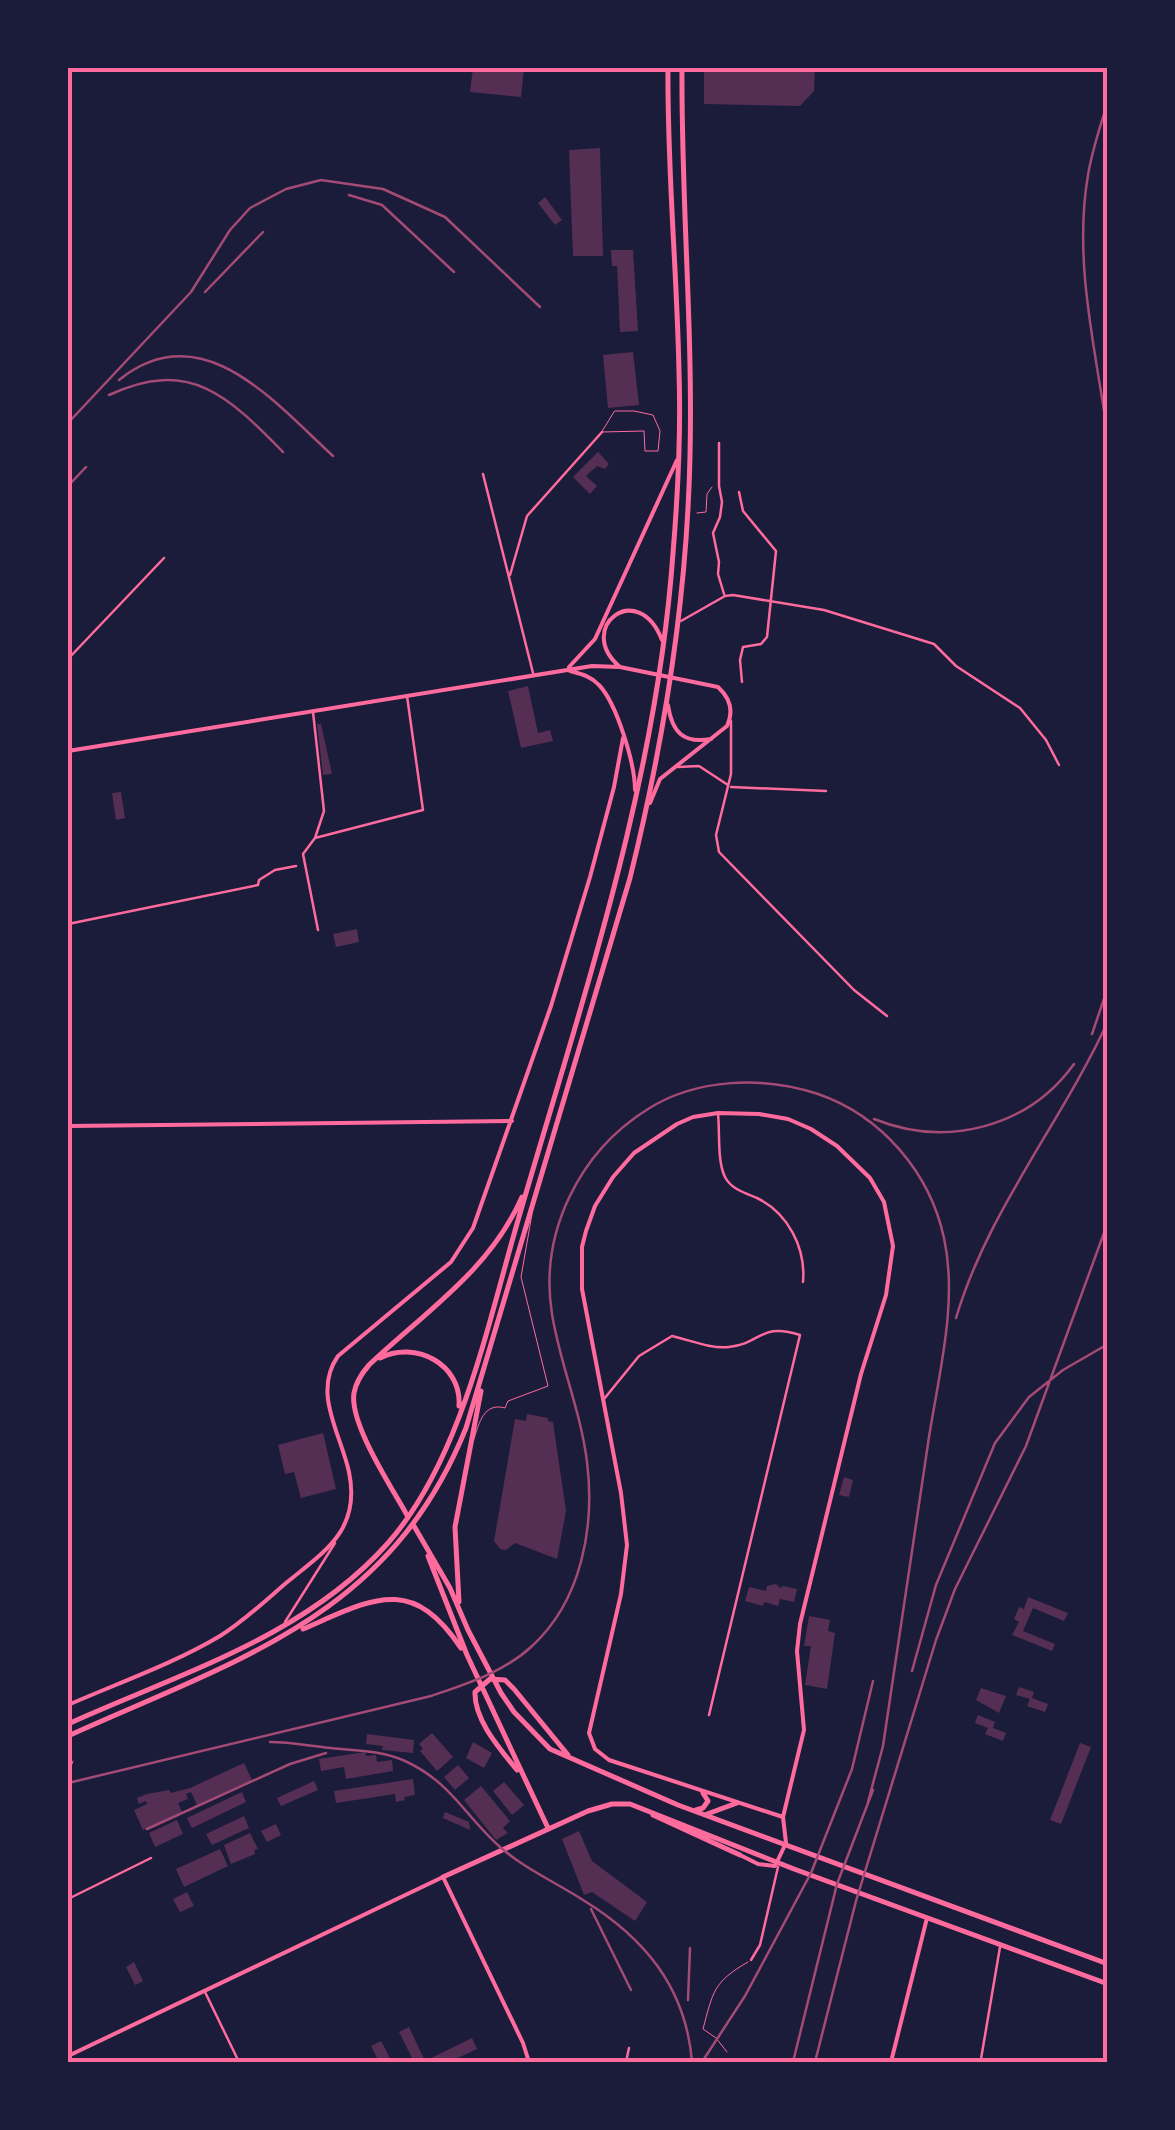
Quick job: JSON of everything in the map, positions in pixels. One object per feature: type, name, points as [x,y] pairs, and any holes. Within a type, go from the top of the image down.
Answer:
[{"type":"main road","points":[[68,1724],[279,1630],[342,1588],[391,1539],[421,1498],[440,1464],[459,1414],[628,836],[648,749],[664,646],[673,556],[679,374],[668,68]]},
{"type":"main road","points":[[282,1638],[355,1588],[396,1547],[424,1512],[455,1456],[487,1362],[645,817],[678,622],[690,455],[682,68]]},
{"type":"main road","points":[[532,1171],[507,1228],[487,1258],[369,1365],[357,1382],[354,1409],[501,1693],[528,1729],[550,1749],[678,1805],[1108,1964]]},
{"type":"main road","points":[[369,1365],[391,1353],[408,1351],[433,1359],[451,1374],[460,1403],[440,1464]]},
{"type":"main road","points":[[459,1610],[456,1527],[487,1362]]},
{"type":"main road","points":[[424,1544],[466,1655],[548,1828]]},
{"type":"main road","points":[[68,1736],[356,1606],[393,1598],[413,1601],[434,1614],[466,1655]]},
{"type":"main road","points":[[523,1776],[478,1713],[475,1692],[490,1679],[504,1680],[514,1689],[571,1758]]},
{"type":"main road","points":[[694,1810],[708,1801],[702,1792]]},
{"type":"main road","points":[[617,1803],[695,1832],[740,1854]]},
{"type":"main road","points":[[443,1877],[596,1808],[617,1803],[638,1806],[1108,1984]]},
{"type":"main road","points":[[706,1814],[737,1803]]},
{"type":"street","points":[[510,576],[528,516],[602,432]]},
{"type":"street","points":[[719,443],[722,502],[713,533],[723,597]]},
{"type":"street","points":[[566,669],[595,640],[678,456]]},
{"type":"street","points":[[483,474],[534,674]]},
{"type":"street","points":[[739,492],[743,511],[776,550],[765,643],[744,647],[740,660],[742,682]]},
{"type":"street","points":[[68,659],[164,558]]},
{"type":"street","points":[[678,622],[723,597],[770,601],[824,610],[934,644],[956,666],[1020,708],[1046,740],[1059,765]]},
{"type":"street","points":[[623,668],[606,654],[603,638],[609,621],[620,612],[630,610],[645,615],[657,628],[664,646]]},
{"type":"street","points":[[68,750],[566,669],[623,668],[713,684],[728,700],[731,717],[729,786],[716,835],[722,856],[854,990],[887,1016]]},
{"type":"street","points":[[566,669],[586,676],[602,688],[632,762],[635,789],[628,836]]},
{"type":"street","points":[[669,685],[668,711],[677,733],[693,741],[715,738]]},
{"type":"street","points":[[315,838],[423,810],[407,696]]},
{"type":"street","points":[[313,710],[324,811],[315,838],[303,854],[318,930]]},
{"type":"street","points":[[645,817],[655,786],[724,730],[731,717]]},
{"type":"street","points":[[279,1630],[320,1571],[348,1520],[352,1495],[326,1392],[329,1370],[338,1356],[438,1274],[460,1251],[473,1228],[512,1121],[590,877],[623,738]]},
{"type":"street","points":[[620,763],[632,762]]},
{"type":"street","points":[[672,769],[699,766],[729,786],[826,791]]},
{"type":"street","points":[[68,924],[258,885],[258,880],[275,870],[296,866]]},
{"type":"street","points":[[718,1113],[725,1176],[736,1189],[762,1200],[792,1229],[804,1282]]},
{"type":"street","points":[[751,1960],[760,1945],[777,1863],[786,1843],[782,1817],[804,1730],[797,1652],[800,1624],[861,1374],[886,1295],[892,1235],[875,1184],[837,1146],[788,1120],[759,1114],[718,1113],[693,1117],[653,1138],[613,1177],[595,1206],[582,1247],[582,1289],[622,1494],[627,1554],[590,1737],[605,1758],[782,1817]]},
{"type":"street","points":[[68,1126],[512,1121]]},
{"type":"street","points":[[603,1399],[639,1356],[672,1336],[723,1348],[768,1330],[800,1334],[709,1715]]},
{"type":"street","points":[[68,1705],[218,1637],[335,1543]]},
{"type":"street","points":[[312,1562],[319,1564],[320,1571]]},
{"type":"street","points":[[740,1854],[758,1864],[777,1863]]},
{"type":"street","points":[[68,1898],[151,1858]]},
{"type":"street","points":[[68,2056],[443,1877],[529,2062]]},
{"type":"street","points":[[891,2062],[927,1918]]},
{"type":"street","points":[[980,2059],[1000,1946]]},
{"type":"street","points":[[204,1990],[239,2062]]},
{"type":"street","points":[[626,2062],[629,2048]]},
{"type":"lane","points":[[634,410],[653,415],[660,431],[658,451],[645,452],[644,431],[602,432],[615,412],[634,410]]},
{"type":"lane","points":[[464,1481],[482,1416],[497,1406],[503,1407],[508,1400],[548,1386],[522,1285],[535,1200]]},
{"type":"lane","points":[[727,2052],[703,2029],[715,1986],[723,1976],[751,1960]]},
{"type":"path","points":[[697,512],[706,512],[710,487],[719,489]]},
{"type":"path","points":[[68,1775],[72,1761]]},
{"type":"building","points":[[473,68],[524,68],[521,97],[470,92]]},
{"type":"building","points":[[704,68],[815,68],[814,91],[800,106],[704,104]]},
{"type":"building","points":[[600,148],[603,256],[573,256],[569,150]]},
{"type":"building","points":[[545,197],[562,220],[555,225],[538,203]]},
{"type":"building","points":[[611,250],[633,250],[638,331],[620,332],[617,266],[612,266]]},
{"type":"building","points":[[633,352],[639,405],[608,408],[603,355]]},
{"type":"building","points":[[598,452],[609,464],[605,469],[597,466],[586,476],[597,486],[590,494],[573,477]]},
{"type":"building","points":[[528,686],[538,733],[550,730],[553,741],[521,748],[508,691]]},
{"type":"building","points":[[317,724],[321,724],[332,774],[323,775]]},
{"type":"building","points":[[121,792],[125,818],[116,820],[112,793]]},
{"type":"building","points":[[357,929],[359,942],[336,947],[333,934]]},
{"type":"building","points":[[527,1414],[553,1422],[566,1511],[557,1559],[515,1543],[506,1550],[500,1549],[494,1541],[515,1419],[526,1421]]},
{"type":"building","points":[[323,1433],[336,1489],[301,1498],[294,1472],[285,1474],[278,1445]]},
{"type":"building","points":[[844,1477],[853,1480],[849,1497],[839,1495]]},
{"type":"building","points":[[767,1586],[797,1589],[794,1602],[780,1599],[778,1606],[764,1602],[763,1606],[745,1601],[749,1587],[766,1591]]},
{"type":"building","points":[[1028,1597],[1068,1613],[1064,1621],[1033,1608],[1023,1631],[1055,1644],[1052,1651],[1012,1635],[1019,1622],[1014,1619],[1019,1607],[1024,1609]]},
{"type":"building","points":[[809,1616],[830,1620],[828,1631],[835,1633],[827,1689],[805,1685],[811,1646],[804,1646]]},
{"type":"building","points":[[1019,1687],[1034,1692],[1032,1698],[1048,1704],[1045,1712],[1027,1706],[1030,1699],[1016,1695]]},
{"type":"building","points":[[981,1688],[1006,1696],[999,1713],[976,1700]]},
{"type":"building","points":[[978,1715],[995,1722],[993,1728],[1006,1733],[1003,1741],[985,1734],[988,1728],[975,1723]]},
{"type":"building","points":[[432,1733],[453,1757],[437,1771],[420,1751],[423,1749],[419,1744]]},
{"type":"building","points":[[367,1734],[414,1740],[413,1753],[366,1744]]},
{"type":"building","points":[[473,1742],[492,1753],[484,1768],[466,1758]]},
{"type":"building","points":[[1080,1743],[1091,1747],[1061,1824],[1050,1820]]},
{"type":"building","points":[[365,1752],[366,1756],[376,1755],[377,1762],[392,1760],[393,1771],[346,1779],[344,1767],[321,1771],[319,1759]]},
{"type":"building","points":[[244,1763],[252,1780],[197,1805],[191,1792],[186,1794],[188,1799],[178,1803],[182,1812],[143,1830],[134,1810],[147,1804],[139,1804],[137,1798],[190,1788]]},
{"type":"building","points":[[458,1765],[469,1778],[455,1790],[444,1777]]},
{"type":"building","points":[[413,1779],[415,1795],[404,1797],[405,1800],[396,1802],[395,1794],[336,1803],[334,1791]]},
{"type":"building","points":[[314,1781],[318,1790],[281,1806],[277,1798]]},
{"type":"building","points":[[504,1782],[524,1805],[512,1815],[493,1791]]},
{"type":"building","points":[[481,1786],[510,1821],[503,1828],[508,1833],[496,1840],[464,1800]]},
{"type":"building","points":[[242,1792],[246,1802],[192,1828],[187,1818]]},
{"type":"building","points":[[445,1812],[469,1822],[470,1830],[443,1818]]},
{"type":"building","points":[[244,1816],[249,1828],[212,1845],[206,1834]]},
{"type":"building","points":[[177,1820],[183,1834],[155,1847],[149,1833]]},
{"type":"building","points":[[276,1824],[281,1835],[267,1842],[261,1831]]},
{"type":"building","points":[[579,1831],[592,1861],[647,1902],[635,1921],[592,1892],[584,1895],[562,1839]]},
{"type":"building","points":[[250,1833],[258,1849],[255,1854],[231,1864],[224,1845]]},
{"type":"building","points":[[220,1849],[228,1866],[184,1887],[176,1869]]},
{"type":"building","points":[[187,1892],[194,1906],[180,1912],[173,1899]]},
{"type":"building","points":[[134,1962],[143,1981],[135,1985],[126,1967]]},
{"type":"building","points":[[409,2027],[425,2061],[472,2038],[477,2049],[449,2062],[414,2062],[399,2032]]},
{"type":"building","points":[[381,2041],[391,2062],[379,2062],[371,2046]]},
{"type":"railway","points":[[1108,100],[1088,175],[1083,241],[1088,306],[1108,437]]},
{"type":"railway","points":[[68,423],[191,292],[230,230],[250,208],[286,189],[321,180],[383,189],[445,217],[540,307]]},
{"type":"railway","points":[[349,195],[382,205],[454,272]]},
{"type":"railway","points":[[205,292],[263,232]]},
{"type":"railway","points":[[119,380],[150,362],[179,356],[208,361],[262,391],[333,456]]},
{"type":"railway","points":[[109,395],[138,384],[185,382],[226,400],[283,452]]},
{"type":"railway","points":[[68,486],[86,467]]},
{"type":"railway","points":[[1092,1034],[1108,987]]},
{"type":"railway","points":[[956,1318],[987,1240],[1108,1021]]},
{"type":"railway","points":[[874,1119],[929,1132],[984,1126],[1033,1104],[1074,1064]]},
{"type":"railway","points":[[68,1783],[431,1696],[497,1670],[531,1647],[562,1608],[573,1585],[589,1511],[584,1443],[556,1333],[550,1284],[558,1225],[569,1197],[602,1148],[648,1109],[688,1091],[753,1083],[818,1094],[863,1117],[882,1132],[900,1150],[927,1191],[937,1214],[948,1262],[946,1338],[883,1746],[868,1802]]},
{"type":"railway","points":[[815,2062],[856,1901],[936,1640],[955,1589],[1026,1446],[1108,1222]]},
{"type":"railway","points":[[912,1671],[936,1585],[995,1443],[1029,1397],[1063,1370],[1108,1344]]},
{"type":"railway","points":[[702,2062],[745,1996],[811,1873],[852,1769],[873,1681]]},
{"type":"railway","points":[[270,1742],[368,1751],[421,1769],[510,1855],[605,1915],[643,1948],[659,1968],[681,2011],[692,2062]]},
{"type":"railway","points":[[147,1829],[290,1764],[326,1753]]},
{"type":"railway","points":[[793,2062],[837,1884],[873,1790]]},
{"type":"railway","points":[[591,1909],[631,1990]]},
{"type":"railway","points":[[688,2000],[690,1948]]}]
